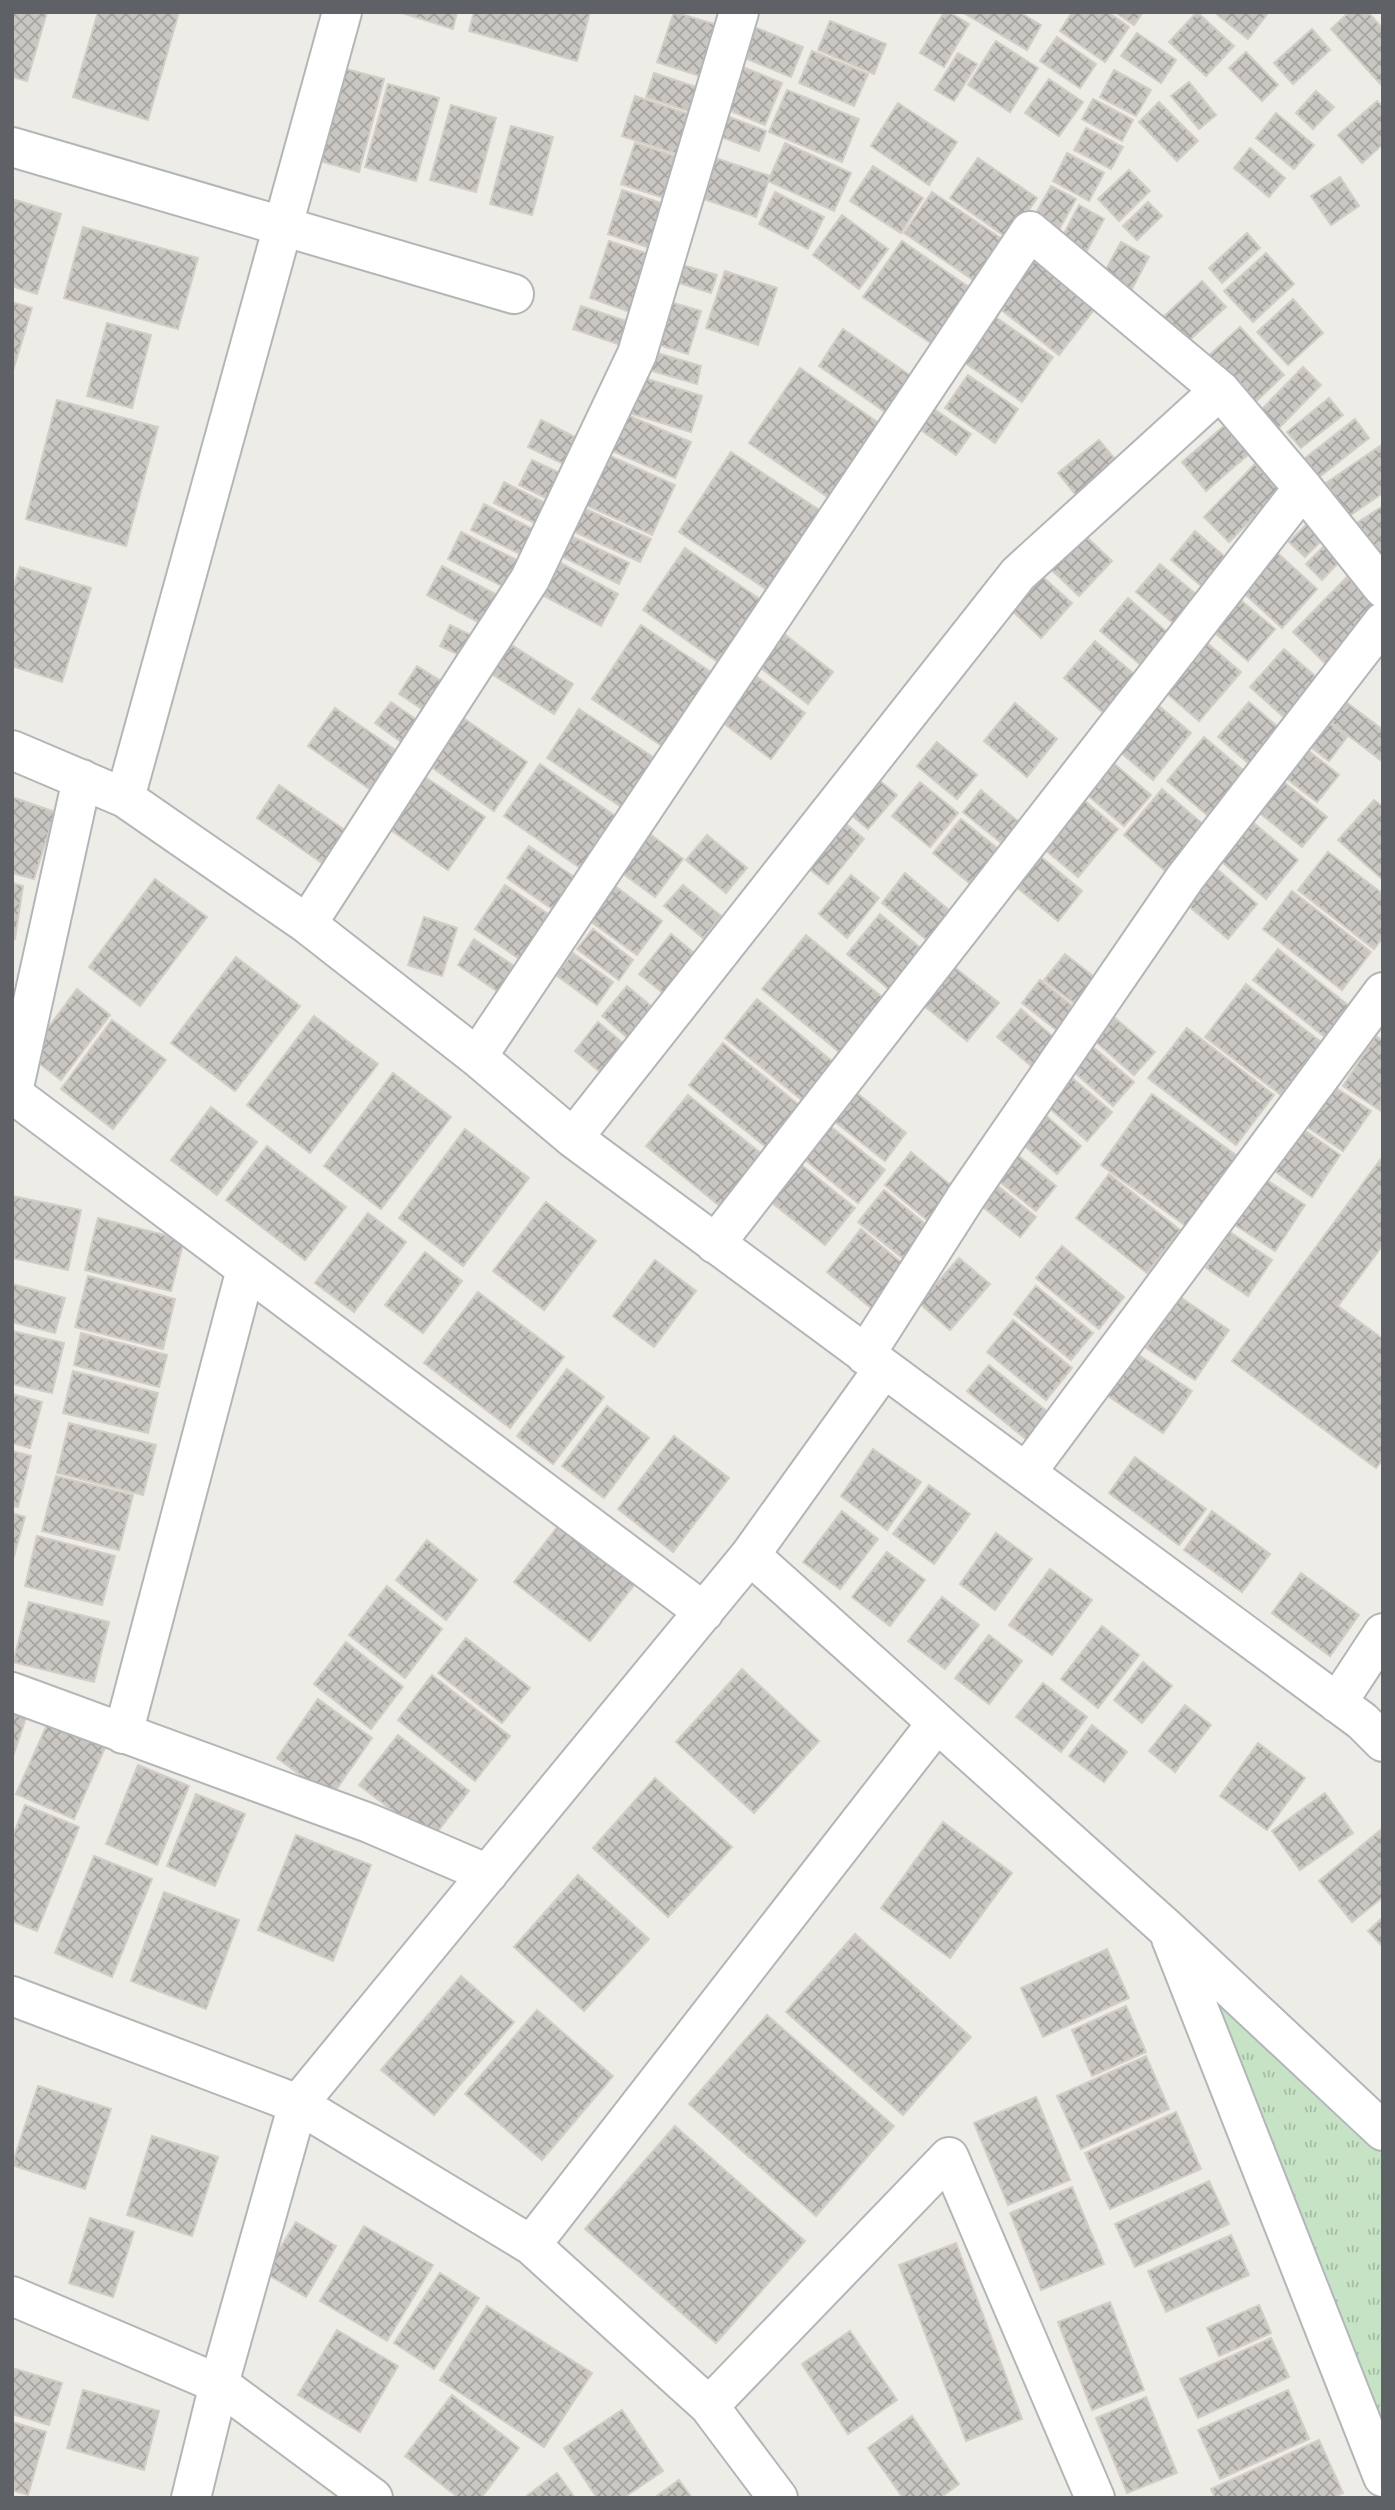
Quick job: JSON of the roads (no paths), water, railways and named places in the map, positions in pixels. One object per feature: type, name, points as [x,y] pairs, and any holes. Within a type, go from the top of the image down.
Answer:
[{"type":"street","points":[[125,798],[342,12]]},
{"type":"street","points":[[307,923],[530,579],[637,354],[739,12]]},
{"type":"street","points":[[12,147],[513,295]]},
{"type":"street","points":[[477,1057],[1030,231],[1220,390],[1383,588]]},
{"type":"street","points":[[573,1138],[1018,575],[1220,390]]},
{"type":"street","points":[[715,1244],[1303,488]]},
{"type":"street","points":[[191,2498],[219,2384],[298,2104],[750,1555],[874,1362],[967,1197],[1185,878],[1383,622]]},
{"type":"street","points":[[12,750],[125,798],[307,923],[477,1057],[573,1138],[874,1362],[1366,1721],[1383,1633]]},
{"type":"street","points":[[82,779],[12,1095],[704,1612]]},
{"type":"street","points":[[1026,1473],[1383,992]]},
{"type":"street","points":[[123,1734],[246,1269]]},
{"type":"street","points":[[750,1555],[1167,1929],[1383,2131]]},
{"type":"street","points":[[12,1692],[369,1823],[488,1874]]},
{"type":"street","points":[[531,2245],[936,1724]]},
{"type":"street","points":[[1167,1929],[1383,2477]]},
{"type":"street","points":[[12,1996],[298,2104],[531,2245],[709,2406],[778,2498]]},
{"type":"street","points":[[709,2406],[949,2157],[1095,2498]]},
{"type":"street","points":[[12,2295],[219,2384],[373,2498]]}]
